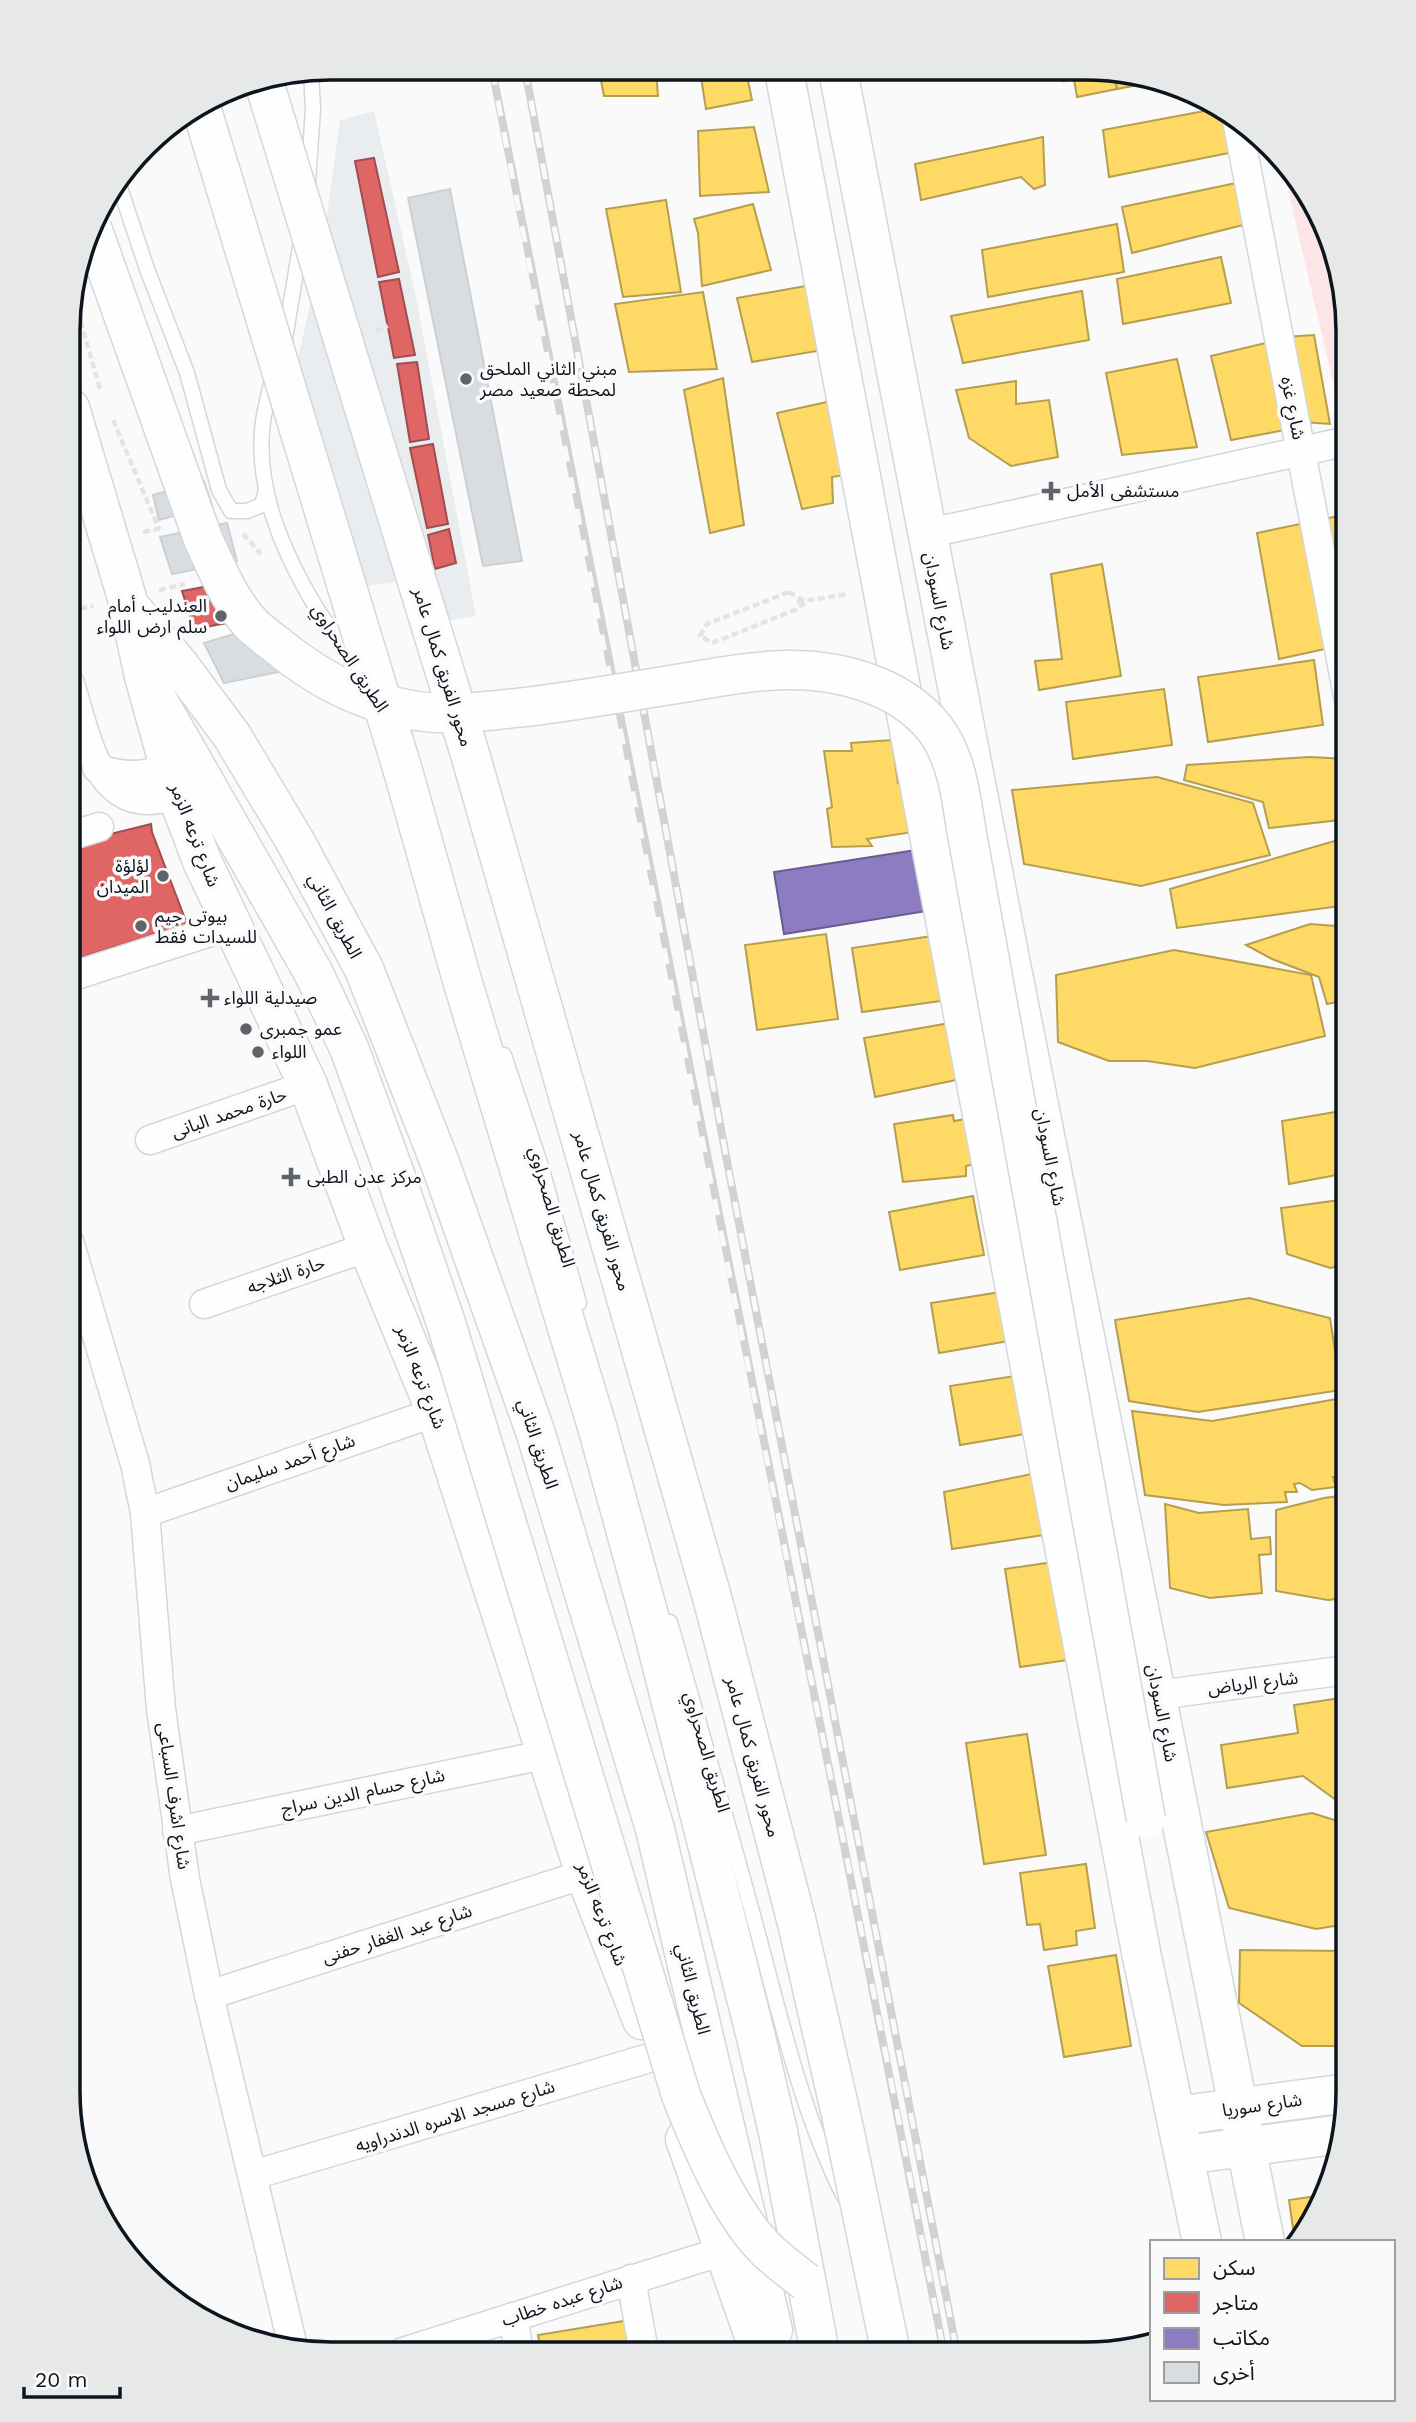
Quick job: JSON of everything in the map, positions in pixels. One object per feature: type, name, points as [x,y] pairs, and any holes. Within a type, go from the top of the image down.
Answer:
[{"type":"main road","points":[[786,80],[1140,1952],[1202,2240]]},
{"type":"main road","name":"شارع السودان","points":[[840,80],[925,534],[1265,2240]]},
{"type":"main road","name":"محور الفريق كمال عامر","points":[[266,89],[470,754],[713,1601],[805,1959],[889,2342]]},
{"type":"main road","points":[[204,116],[403,771],[466,993],[598,1430],[739,1965],[778,2132],[818,2342]]},
{"type":"main road","points":[[97,243],[203,540],[226,588],[253,626],[303,666],[350,693],[396,707],[436,713],[542,705],[760,670],[809,670],[850,675],[886,690],[916,708],[940,736],[953,761],[967,833],[1146,1819],[1149,1877],[1140,1952]]},
{"type":"main road","name":"شارع ترعه الزمر","points":[[86,400],[144,676],[173,781],[202,860],[308,1085],[368,1247],[436,1412],[585,1874],[656,2056],[756,2342]]},
{"type":"main road","name":"الطريق الثاني","points":[[129,606],[180,666],[232,736],[295,841],[364,969],[440,1163],[535,1431],[655,1829],[765,2294],[774,2342]]},
{"type":"main road","points":[[144,676],[313,972],[349,1048],[446,1323],[681,2095],[697,2137],[739,2213],[764,2247],[806,2282]]},
{"type":"main road","name":"شارع سوريا","points":[[1176,2116],[1336,2095]]},
{"type":"main road","points":[[1184,2155],[1331,2135]]},
{"type":"street","name":"شارع غزه","points":[[1240,134],[1336,633]]},
{"type":"street","points":[[925,534],[1336,443]]},
{"type":"street","points":[[80,716],[97,768],[117,774],[160,772],[173,781]]},
{"type":"street","points":[[80,833],[99,827]]},
{"type":"street","points":[[80,974],[232,925]]},
{"type":"street","name":"حارة محمد البانى","points":[[150,1140],[308,1085]]},
{"type":"street","name":"حارة الثلاجه","points":[[204,1304],[368,1247]]},
{"type":"street","name":"شارع اشرف السباعى","points":[[80,1278],[135,1464],[145,1513],[161,1709],[177,1831],[209,1994],[291,2338]]},
{"type":"street","name":"شارع أحمد سليمان","points":[[145,1513],[436,1412]]},
{"type":"street","name":"شارع الرياض","points":[[1158,1695],[1336,1671]]},
{"type":"street","name":"شارع حسام الدين سراج","points":[[177,1831],[548,1754]]},
{"type":"street","name":"شارع عبد الغفار حفنى","points":[[209,1994],[585,1874]]},
{"type":"street","name":"شارع مسجد الاسره الدندراويه","points":[[253,2175],[656,2056]]},
{"type":"street","name":"شارع عبده خطاب","points":[[455,2342],[513,2317],[723,2250]]},
{"type":"street","points":[[631,2278],[642,2342]]},
{"type":"street","points":[[513,2317],[517,2342]]},
{"type":"lane","name":"الطريق الصحراوي","points":[[312,81],[310,155],[293,303],[286,338],[274,370],[262,430],[264,477],[274,518],[290,558],[318,610],[368,680],[420,779]]},
{"type":"lane","points":[[122,194],[147,269],[187,373],[219,490],[231,511],[247,511],[262,505],[266,488]]},
{"type":"lane","name":"الطريق الصحراوي","points":[[499,1039],[541,1166],[582,1312]]},
{"type":"lane","name":"الطريق الصحراوي","points":[[665,1603],[800,2091],[831,2172],[865,2241],[899,2342]]},
{"type":"path","points":[[80,353],[86,400]]},
{"type":"path","points":[[112,416],[159,529]]},
{"type":"path","points":[[797,602],[881,587]]},
{"type":"path","points":[[789,592],[806,602],[794,610],[712,643],[700,636],[707,624],[789,592]]},
{"type":"shaded area","points":[[374,111],[416,297],[476,616],[439,622],[409,580],[331,591],[308,529],[290,447],[297,363],[322,251],[340,120]]},
{"type":"shaded area","points":[[1286,182],[1310,220],[1331,283],[1336,332],[1336,395]]},
{"type":"building: سكن","points":[[601,80],[657,80],[658,96],[604,96]]},
{"type":"building: سكن","points":[[701,80],[748,80],[752,100],[706,109]]},
{"type":"building: سكن","points":[[1074,80],[1116,83],[1117,89],[1077,97]]},
{"type":"building: سكن","points":[[1116,83],[1135,86],[1117,89]]},
{"type":"building: سكن","points":[[1205,111],[1231,128],[1234,152],[1109,177],[1103,130]]},
{"type":"building: سكن","points":[[754,127],[769,192],[700,196],[698,131]]},
{"type":"building: سكن","points":[[1043,137],[1045,185],[1034,189],[1021,177],[921,200],[915,164]]},
{"type":"building: سكن","points":[[1241,182],[1251,223],[1132,253],[1122,207]]},
{"type":"building: سكن","points":[[666,200],[681,292],[623,297],[606,209]]},
{"type":"building: سكن","points":[[753,204],[771,270],[702,286],[698,233],[694,219]]},
{"type":"building: سكن","points":[[1117,224],[1124,272],[988,297],[982,250]]},
{"type":"building: سكن","points":[[1221,257],[1231,303],[1123,324],[1117,279]]},
{"type":"building: سكن","points":[[812,285],[823,350],[752,362],[737,298]]},
{"type":"building: سكن","points":[[1082,291],[1089,340],[963,363],[951,316]]},
{"type":"building: سكن","points":[[703,292],[717,369],[629,372],[615,304]]},
{"type":"building: سكن","points":[[1314,335],[1330,424],[1302,422],[1284,337]]},
{"type":"building: سكن","points":[[1274,341],[1291,429],[1231,440],[1211,356]]},
{"type":"building: سكن","points":[[1177,359],[1197,447],[1122,455],[1106,373]]},
{"type":"building: سكن","points":[[723,378],[744,525],[710,533],[684,390]]},
{"type":"building: سكن","points":[[1016,381],[1016,404],[1049,400],[1058,457],[1011,466],[969,438],[956,390]]},
{"type":"building: سكن","points":[[836,400],[850,474],[832,477],[833,503],[802,509],[777,413]]},
{"type":"building: سكن","points":[[1336,517],[1336,647],[1279,659],[1257,533]]},
{"type":"building: سكن","points":[[1102,564],[1121,676],[1039,690],[1035,661],[1062,659],[1051,574]]},
{"type":"building: سكن","points":[[1314,660],[1323,725],[1208,742],[1198,677]]},
{"type":"building: سكن","points":[[1164,689],[1172,745],[1073,759],[1066,702]]},
{"type":"building: سكن","points":[[892,740],[898,783],[905,782],[913,832],[867,839],[872,846],[832,847],[827,809],[832,807],[824,751],[852,751],[851,743]]},
{"type":"building: سكن","points":[[1309,757],[1336,758],[1336,820],[1269,828],[1263,802],[1184,780],[1187,765]]},
{"type":"building: سكن","points":[[1157,777],[1253,803],[1270,855],[1141,886],[1024,864],[1012,790]]},
{"type":"building: سكن","points":[[1336,841],[1336,907],[1177,928],[1170,889]]},
{"type":"building: سكن","points":[[1310,924],[1336,926],[1336,1002],[1327,1004],[1319,977],[1272,959],[1246,945]]},
{"type":"building: سكن","points":[[826,934],[838,1019],[757,1030],[745,945]]},
{"type":"building: سكن","points":[[939,935],[948,1000],[862,1012],[852,948]]},
{"type":"building: سكن","points":[[1174,950],[1311,975],[1325,1036],[1195,1068],[1147,1061],[1109,1061],[1058,1042],[1056,975]]},
{"type":"building: سكن","points":[[950,1023],[961,1079],[875,1097],[864,1038]]},
{"type":"building: سكن","points":[[1336,1112],[1336,1175],[1289,1184],[1282,1121]]},
{"type":"building: سكن","points":[[953,1115],[954,1121],[972,1118],[980,1163],[966,1166],[966,1176],[903,1182],[894,1124]]},
{"type":"building: سكن","points":[[973,1196],[984,1255],[900,1270],[889,1212]]},
{"type":"building: سكن","points":[[1336,1200],[1336,1267],[1330,1268],[1287,1254],[1281,1208]]},
{"type":"building: سكن","points":[[1001,1292],[1009,1341],[939,1353],[931,1303]]},
{"type":"building: سكن","points":[[1249,1298],[1330,1318],[1336,1357],[1336,1391],[1198,1412],[1129,1401],[1115,1320]]},
{"type":"building: سكن","points":[[1027,1374],[1037,1432],[960,1445],[950,1386]]},
{"type":"building: سكن","points":[[1336,1399],[1336,1477],[1333,1477],[1336,1487],[1312,1490],[1300,1483],[1294,1484],[1297,1492],[1285,1492],[1287,1502],[1224,1505],[1145,1495],[1132,1411],[1212,1421]]},
{"type":"building: سكن","points":[[1046,1471],[1057,1533],[952,1549],[944,1492]]},
{"type":"building: سكن","points":[[1336,1496],[1336,1599],[1276,1591],[1276,1510]]},
{"type":"building: سكن","points":[[1165,1504],[1199,1513],[1248,1509],[1251,1539],[1270,1537],[1271,1554],[1259,1555],[1262,1593],[1210,1598],[1170,1588]]},
{"type":"building: سكن","points":[[1060,1561],[1075,1659],[1020,1667],[1005,1569]]},
{"type":"building: سكن","points":[[1336,1699],[1336,1800],[1303,1776],[1227,1788],[1221,1745],[1298,1733],[1294,1705]]},
{"type":"building: سكن","points":[[1027,1734],[1046,1855],[984,1864],[966,1743]]},
{"type":"building: سكن","points":[[1312,1813],[1336,1821],[1336,1926],[1316,1929],[1229,1908],[1206,1832]]},
{"type":"building: سكن","points":[[1086,1864],[1095,1928],[1076,1931],[1077,1945],[1044,1950],[1040,1924],[1027,1925],[1020,1873]]},
{"type":"building: سكن","points":[[1240,1950],[1336,1951],[1336,2046],[1302,2046],[1239,2003]]},
{"type":"building: سكن","points":[[1116,1955],[1131,2046],[1064,2057],[1048,1966]]},
{"type":"building: سكن","points":[[1312,2197],[1293,2230],[1289,2200]]},
{"type":"building: سكن","points":[[630,2320],[633,2342],[539,2342],[538,2335]]},
{"type":"building: متاجر","points":[[374,158],[399,272],[378,277],[355,161]]},
{"type":"building: متاجر","points":[[399,279],[415,355],[394,358],[379,282]]},
{"type":"building: متاجر","points":[[417,362],[429,439],[410,442],[397,364]]},
{"type":"building: متاجر","points":[[433,444],[448,524],[427,528],[410,448]]},
{"type":"building: متاجر","points":[[449,529],[456,563],[435,569],[428,535]]},
{"type":"building: متاجر","points":[[241,580],[254,618],[194,629],[182,591]]},
{"type":"building: متاجر","points":[[151,824],[187,924],[80,958],[80,842]]},
{"type":"building: مكاتب","points":[[923,849],[933,910],[784,934],[774,872]]},
{"type":"building: أخرى","name":"مبني الثاني الملحق لمحطة صعيد مصر","points":[[450,189],[522,561],[483,566],[408,198]]},
{"type":"building: أخرى","points":[[204,481],[212,505],[159,520],[153,495]]},
{"type":"building: أخرى","points":[[227,523],[237,561],[172,574],[160,537]]},
{"type":"building: أخرى","points":[[257,627],[278,672],[224,683],[204,643]]},
{"type":"railway","points":[[494,80],[603,641],[942,2342]]},
{"type":"railway","points":[[527,80],[726,1156],[955,2342]]},
{"type":"place","name":"مبني الثاني الملحق لمحطة صعيد مصر","points":[[466,379]]},
{"type":"place","name":"مستشفى الأمل","points":[[1051,491]]},
{"type":"place","name":"العندليب أمام سلم ارض اللواء","points":[[221,616]]},
{"type":"place","name":"لؤلؤة الميدان","points":[[163,876]]},
{"type":"place","name":"بيوتى جيم للسيدات فقط","points":[[141,926]]},
{"type":"place","name":"صيدلية اللواء","points":[[210,998]]},
{"type":"place","name":"عمو جمبرى","points":[[246,1029]]},
{"type":"place","name":"اللواء","points":[[258,1052]]},
{"type":"place","name":"مركز عدن الطبى","points":[[291,1177]]}]
